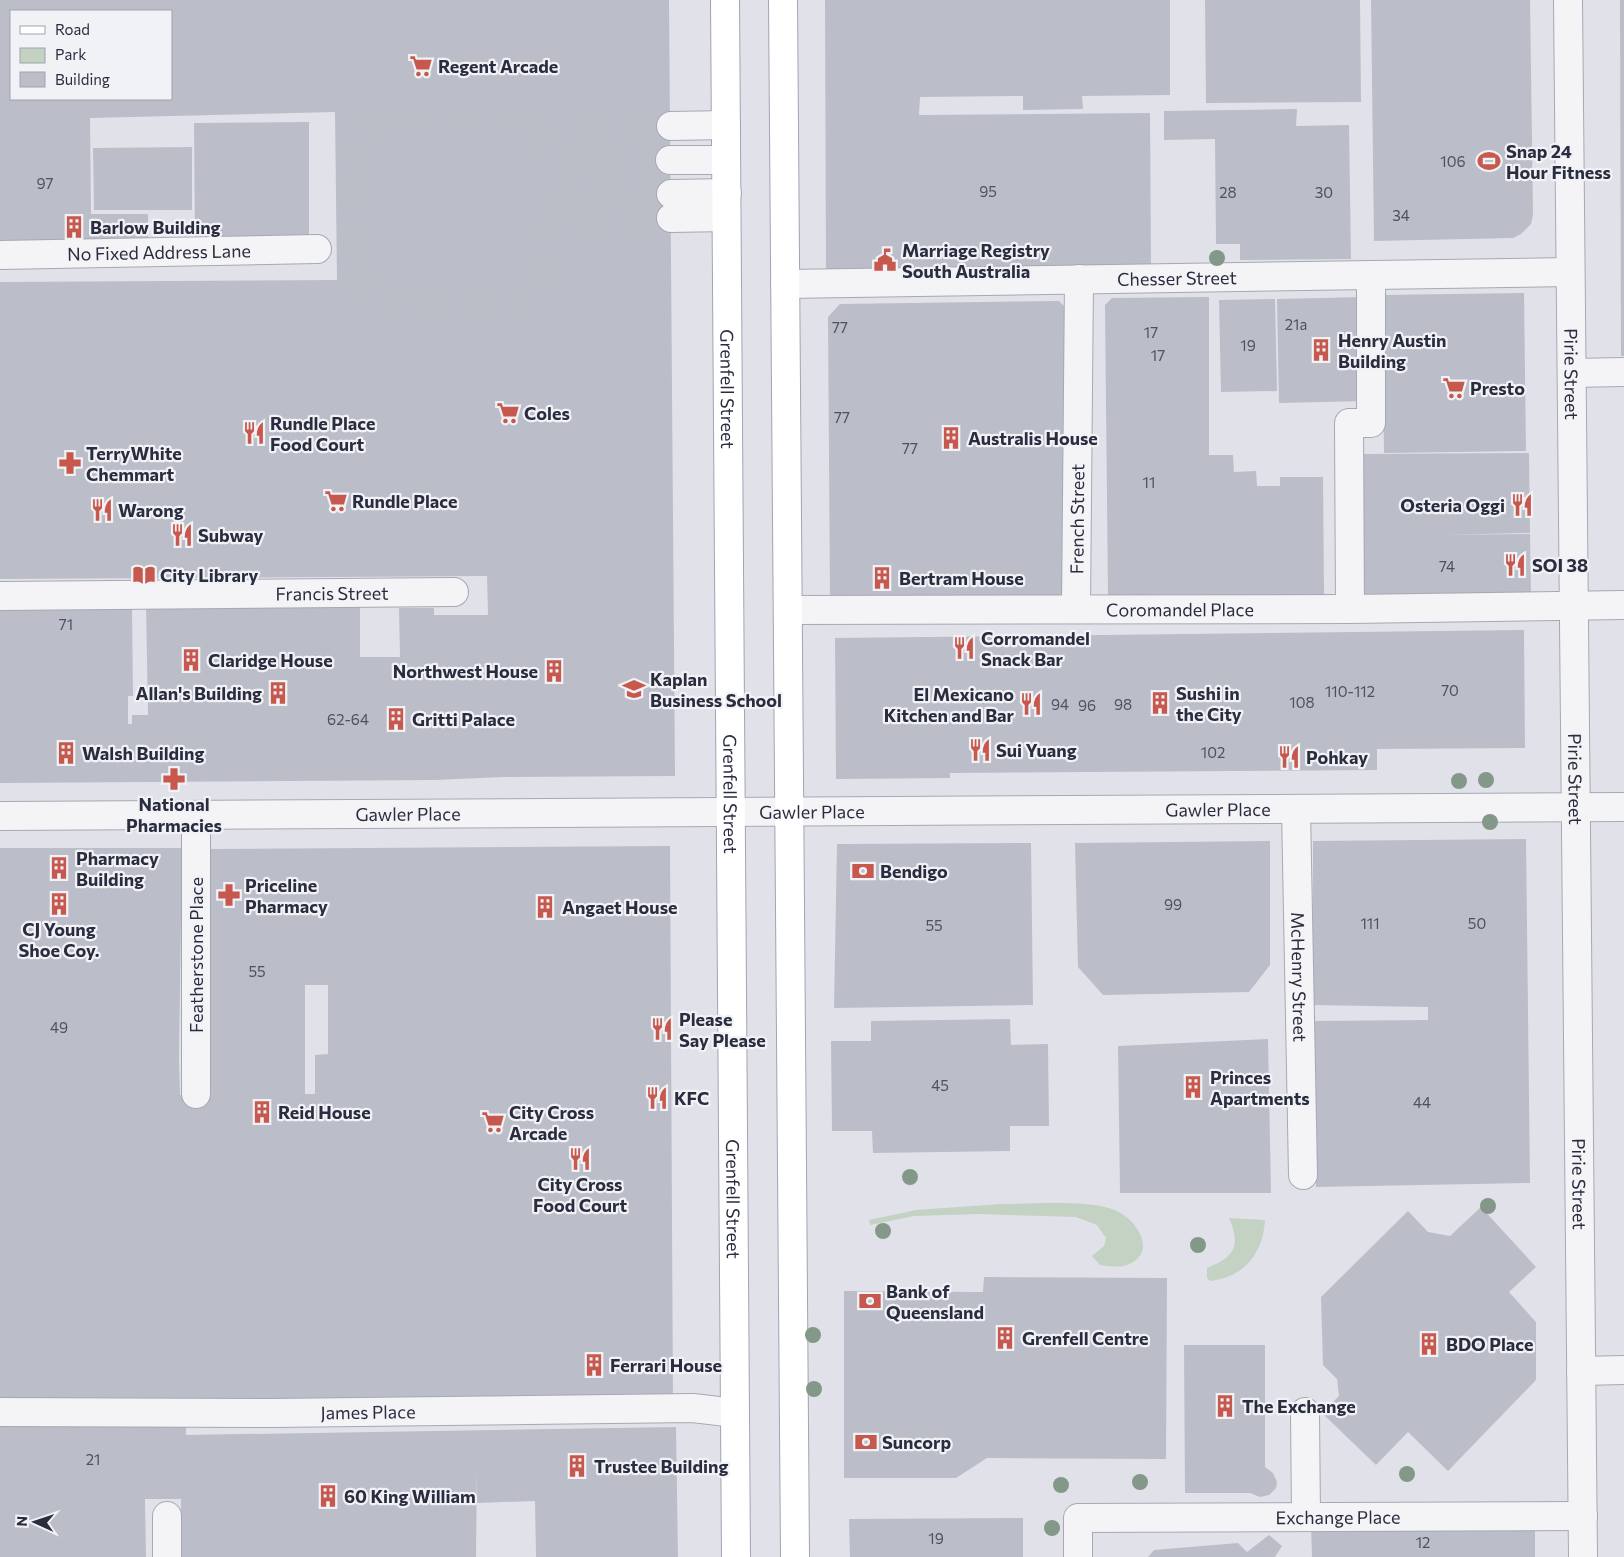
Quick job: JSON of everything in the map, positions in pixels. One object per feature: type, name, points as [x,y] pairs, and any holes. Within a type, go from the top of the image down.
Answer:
[{"type":"main road","name":"Grenfell Street","points":[[725,0],[736,1557]]},
{"type":"main road","points":[[783,0],[795,1557]]},
{"type":"street","name":"Pirie Street","points":[[1568,0],[1583,1557]]},
{"type":"street","points":[[670,126],[726,125]]},
{"type":"street","points":[[670,160],[726,160]]},
{"type":"street","points":[[671,206],[726,205]]},
{"type":"street","name":"No Fixed Address Lane","points":[[0,255],[317,249]]},
{"type":"street","name":"Chesser Street","points":[[786,284],[1570,272]]},
{"type":"street","points":[[1350,609],[1349,423],[1371,423],[1371,275]]},
{"type":"street","name":"French Street","points":[[1076,608],[1079,280]]},
{"type":"street","points":[[1572,373],[1624,372]]},
{"type":"street","name":"Francis Street","points":[[0,596],[454,592]]},
{"type":"street","name":"Coromandel Place","points":[[788,610],[1350,609],[1624,605]]},
{"type":"street","name":"Gawler Place","points":[[0,816],[1624,807]]},
{"type":"street","name":"McHenry Street","points":[[1296,809],[1303,1175]]},
{"type":"street","name":"Featherstone Place","points":[[196,815],[196,1094]]},
{"type":"street","points":[[1581,1371],[1624,1370]]},
{"type":"street","name":"James Place","points":[[0,1412],[273,1413],[693,1408],[735,1413]]},
{"type":"street","points":[[1305,1412],[1306,1517]]},
{"type":"street","points":[[167,1516],[167,1557]]},
{"type":"street","name":"Exchange Place","points":[[1078,1557],[1078,1518],[1583,1516]]},
{"type":"green space","points":[[1045,1203],[1106,1207],[1125,1216],[1138,1229],[1143,1245],[1141,1253],[1136,1260],[1124,1266],[1100,1265],[1092,1256],[1104,1246],[1106,1238],[1097,1225],[1076,1217],[979,1214],[914,1216],[870,1225],[869,1220],[916,1210]]},
{"type":"green space","points":[[1229,1218],[1265,1220],[1260,1243],[1256,1253],[1242,1269],[1222,1279],[1210,1281],[1207,1278],[1207,1268],[1229,1255],[1235,1243],[1235,1236]]},
{"type":"building","points":[[0,0],[669,0],[675,776],[504,777],[434,780],[0,783],[0,605],[132,605],[133,696],[128,696],[128,724],[132,724],[132,715],[148,715],[146,604],[360,605],[360,657],[400,657],[399,608],[434,608],[434,615],[488,615],[487,576],[0,579],[0,282],[337,280],[335,112],[90,118],[91,214],[148,214],[148,242],[0,240]]},
{"type":"building","points":[[825,0],[1170,0],[1170,95],[1082,96],[1083,109],[1023,110],[1023,96],[920,97],[919,115],[1150,113],[1151,267],[826,269]]},
{"type":"building","points":[[1205,0],[1360,0],[1361,102],[1206,103]]},
{"type":"building","points":[[1371,0],[1530,0],[1533,215],[1531,224],[1521,234],[1513,238],[1374,241]]},
{"type":"building","points":[[1620,0],[1624,0],[1624,356],[1621,356]]},
{"type":"building","points":[[1297,109],[1296,126],[1349,125],[1351,259],[1240,260],[1240,244],[1216,244],[1215,139],[1164,140],[1164,111]]},
{"type":"building","points":[[309,122],[309,238],[195,239],[194,123]]},
{"type":"building","points":[[192,147],[192,210],[94,210],[93,148]]},
{"type":"building","points":[[1524,293],[1526,451],[1384,453],[1382,295]]},
{"type":"building","points":[[1209,297],[1209,455],[1233,455],[1234,472],[1256,471],[1257,486],[1280,486],[1280,477],[1323,477],[1324,595],[1108,596],[1105,305],[1112,298]]},
{"type":"building","name":"Henry Austin Building","points":[[1364,297],[1366,401],[1279,403],[1277,299]]},
{"type":"building","points":[[1275,299],[1277,391],[1221,392],[1219,300]]},
{"type":"building","name":"Australis House","points":[[1059,301],[1072,314],[1073,583],[1061,597],[830,598],[828,317],[840,304]]},
{"type":"building","points":[[1529,453],[1530,533],[1441,535],[1530,534],[1531,596],[1363,598],[1363,454]]},
{"type":"building","points":[[1524,630],[1525,748],[1377,749],[1377,770],[950,773],[950,778],[836,779],[835,638]]},
{"type":"building","points":[[1526,839],[1530,1183],[1316,1187],[1313,1021],[1428,1020],[1428,1007],[1313,1005],[1313,841]]},
{"type":"building","points":[[1270,841],[1270,965],[1249,992],[1103,995],[1078,967],[1075,843]]},
{"type":"building","points":[[1031,843],[1033,1005],[834,1008],[837,844]]},
{"type":"building","points":[[670,846],[673,1402],[0,1404],[0,848],[182,848],[180,1095],[209,1094],[208,849]],"holes":[[[305,985],[328,985],[328,1054],[315,1055],[315,1094],[305,1094]]]},
{"type":"building","points":[[1010,1019],[1011,1045],[1048,1044],[1049,1126],[1010,1126],[1010,1151],[873,1153],[872,1131],[832,1131],[831,1041],[871,1041],[871,1021]]},
{"type":"building","name":"Princes Apartments","points":[[1268,1039],[1271,1193],[1120,1193],[1118,1046]]},
{"type":"building","name":"BDO Place","points":[[1481,1207],[1536,1267],[1509,1292],[1536,1322],[1536,1380],[1448,1471],[1408,1432],[1376,1465],[1322,1413],[1339,1396],[1337,1379],[1323,1365],[1321,1297],[1408,1211],[1428,1232],[1450,1236]]},
{"type":"building","name":"Grenfell Centre","points":[[984,1277],[1167,1278],[1166,1459],[987,1458],[956,1478],[844,1478],[844,1291],[983,1292]]},
{"type":"building","name":"The Exchange","points":[[1184,1345],[1265,1345],[1265,1467],[1273,1473],[1277,1482],[1276,1488],[1269,1495],[1260,1497],[1250,1493],[1185,1493]]},
{"type":"building","points":[[186,1417],[186,1435],[676,1427],[678,1557],[536,1557],[535,1501],[477,1503],[477,1464],[476,1557],[181,1557],[181,1499],[145,1499],[146,1557],[0,1557],[0,1419]]},
{"type":"building","points":[[1023,1518],[1023,1557],[850,1557],[849,1519]]},
{"type":"building","points":[[1535,1524],[1535,1557],[1312,1557],[1311,1526]]},
{"type":"building","points":[[1269,1535],[1282,1546],[1275,1557],[1148,1557],[1154,1550],[1238,1543],[1247,1552]]},
{"type":"tunnel","points":[[670,160],[564,161],[556,156],[532,127],[515,120],[384,120],[364,132],[356,154],[355,237],[358,269],[365,287],[383,301],[520,300],[544,286],[549,276],[548,216],[554,205],[567,197],[582,195],[671,194]]},
{"type":"tunnel","points":[[581,127],[671,126]]},
{"type":"tunnel","points":[[582,220],[671,218]]},
{"type":"place","name":"Regent Arcade","points":[[421,66]]},
{"type":"place","name":"Snap 24 Hour Fitness","points":[[1489,161]]},
{"type":"place","name":"Barlow Building","points":[[74,227]]},
{"type":"place","name":"Marriage Registry South Australia","points":[[885,260]]},
{"type":"place","name":"Henry Austin Building","points":[[1321,350]]},
{"type":"place","name":"Presto","points":[[1454,388]]},
{"type":"place","name":"Coles","points":[[508,413]]},
{"type":"place","name":"Rundle Place Food Court","points":[[254,433]]},
{"type":"place","name":"Australis House","points":[[951,438]]},
{"type":"place","name":"TerryWhite Chemmart","points":[[70,463]]},
{"type":"place","name":"Rundle Place","points":[[336,501]]},
{"type":"place","name":"Osteria Oggi","points":[[1522,505]]},
{"type":"place","name":"Warong","points":[[102,510]]},
{"type":"place","name":"Subway","points":[[182,535]]},
{"type":"place","name":"SOI 38","points":[[1515,565]]},
{"type":"place","name":"City Library","points":[[144,575]]},
{"type":"place","name":"Bertram House","points":[[882,578]]},
{"type":"place","name":"Corromandel Snack Bar","points":[[964,648]]},
{"type":"place","name":"Claridge House","points":[[191,660]]},
{"type":"place","name":"Northwest House","points":[[554,671]]},
{"type":"place","name":"Kaplan Business School","points":[[634,689]]},
{"type":"place","name":"Allan's Building","points":[[278,693]]},
{"type":"place","name":"Sushi in the City","points":[[1160,703]]},
{"type":"place","name":"El Mexicano Kitchen and Bar","points":[[1031,704]]},
{"type":"place","name":"Gritti Palace","points":[[396,719]]},
{"type":"place","name":"Sui Yuang","points":[[980,750]]},
{"type":"place","name":"Walsh Building","points":[[66,753]]},
{"type":"place","name":"Pohkay","points":[[1289,757]]},
{"type":"place","name":"National Pharmacies","points":[[174,779]]},
{"type":"place","name":"Pharmacy Building","points":[[59,868]]},
{"type":"place","name":"Bendigo","points":[[863,871]]},
{"type":"place","name":"Priceline Pharmacy","points":[[229,895]]},
{"type":"place","name":"CJ Young Shoe Coy.","points":[[59,904]]},
{"type":"place","name":"Angaet House","points":[[545,907]]},
{"type":"place","name":"Please Say Please","points":[[662,1029]]},
{"type":"place","name":"Princes Apartments","points":[[1193,1087]]},
{"type":"place","name":"KFC","points":[[657,1098]]},
{"type":"place","name":"Reid House","points":[[262,1112]]},
{"type":"place","name":"City Cross Arcade","points":[[493,1122]]},
{"type":"place","name":"City Cross Food Court","points":[[580,1159]]},
{"type":"place","name":"Bank of Queensland","points":[[870,1301]]},
{"type":"place","name":"Grenfell Centre","points":[[1005,1338]]},
{"type":"place","name":"BDO Place","points":[[1429,1344]]},
{"type":"place","name":"Ferrari House","points":[[594,1365]]},
{"type":"place","name":"The Exchange","points":[[1225,1406]]},
{"type":"place","name":"Suncorp","points":[[866,1442]]},
{"type":"place","name":"Trustee Building","points":[[577,1466]]},
{"type":"place","name":"60 King William","points":[[328,1496]]}]
